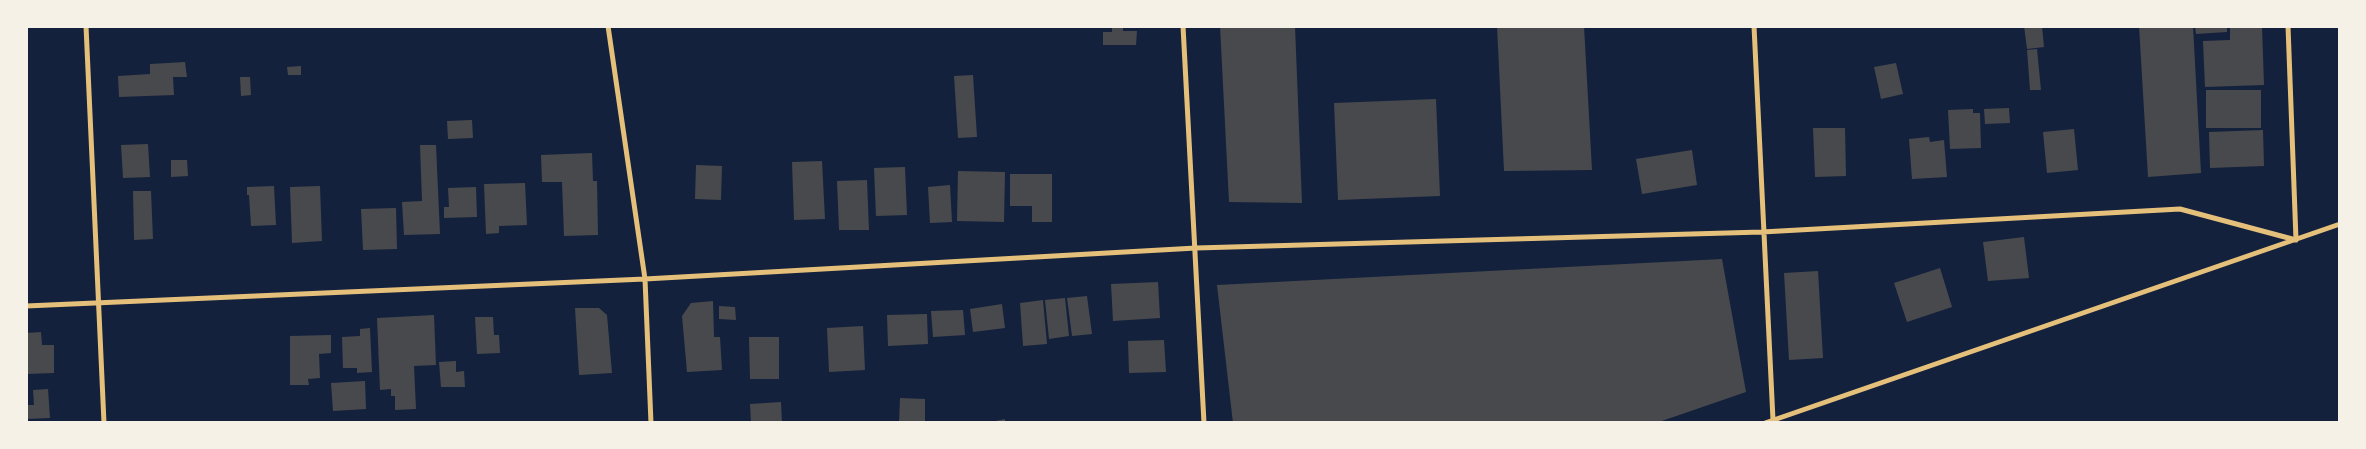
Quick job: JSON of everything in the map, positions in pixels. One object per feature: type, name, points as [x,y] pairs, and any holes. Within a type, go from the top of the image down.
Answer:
[{"type":"street","points":[[86,26],[104,423]]},
{"type":"street","points":[[608,26],[645,279],[652,423]]},
{"type":"street","points":[[1183,26],[1204,423]]},
{"type":"street","points":[[1754,26],[1762,232],[1773,420]]},
{"type":"street","points":[[2288,26],[2296,240]]},
{"type":"street","points":[[26,306],[645,279],[1196,248],[1762,232],[2180,209],[2296,240]]},
{"type":"street","points":[[1765,423],[2340,224]]},
{"type":"building","points":[[1112,26],[1123,26],[1123,31],[1137,31],[1136,45],[1103,45],[1103,32],[1112,32]]},
{"type":"building","points":[[1220,26],[1295,26],[1302,203],[1229,202]]},
{"type":"building","points":[[1497,26],[1584,26],[1592,170],[1504,171]]},
{"type":"building","points":[[2024,26],[2042,26],[2044,47],[2027,49]]},
{"type":"building","points":[[2139,26],[2193,26],[2201,173],[2148,177]]},
{"type":"building","points":[[2195,26],[2227,26],[2227,32],[2196,34]]},
{"type":"building","points":[[2230,26],[2262,26],[2264,85],[2205,87],[2203,41],[2230,40]]},
{"type":"building","points":[[2037,49],[2041,90],[2030,90],[2027,50]]},
{"type":"building","points":[[185,62],[187,77],[173,77],[174,95],[119,97],[118,76],[150,74],[150,64]]},
{"type":"building","points":[[1896,63],[1903,94],[1881,99],[1874,67]]},
{"type":"building","points":[[301,66],[301,75],[288,75],[287,67]]},
{"type":"building","points":[[973,75],[977,137],[958,138],[954,76]]},
{"type":"building","points":[[240,77],[250,77],[251,95],[241,96]]},
{"type":"building","points":[[2206,90],[2261,90],[2261,128],[2206,128]]},
{"type":"building","points":[[1436,99],[1440,196],[1338,200],[1334,103]]},
{"type":"building","points":[[2009,108],[2010,123],[1985,124],[1984,109]]},
{"type":"building","points":[[1973,109],[1973,113],[1980,113],[1981,148],[1950,149],[1948,110]]},
{"type":"building","points":[[472,120],[473,138],[448,139],[447,121]]},
{"type":"building","points":[[1813,128],[1845,128],[1846,176],[1815,177]]},
{"type":"building","points":[[2074,129],[2078,170],[2047,173],[2043,132]]},
{"type":"building","points":[[2263,130],[2264,166],[2210,168],[2209,132]]},
{"type":"building","points":[[1929,137],[1930,142],[1944,140],[1947,177],[1912,179],[1909,139]]},
{"type":"building","points":[[148,144],[150,177],[123,178],[121,145]]},
{"type":"building","points":[[420,145],[436,145],[440,234],[404,235],[402,202],[422,201]]},
{"type":"building","points":[[1692,150],[1697,185],[1642,194],[1636,159]]},
{"type":"building","points":[[592,153],[593,181],[597,181],[598,235],[564,236],[562,182],[542,182],[541,155]]},
{"type":"building","points":[[171,160],[187,160],[188,176],[171,177]]},
{"type":"building","points":[[822,161],[825,219],[794,220],[792,162]]},
{"type":"building","points":[[696,165],[722,166],[721,200],[695,199]]},
{"type":"building","points":[[905,167],[907,215],[876,216],[874,168]]},
{"type":"building","points":[[958,171],[1005,172],[1004,222],[957,221]]},
{"type":"building","points":[[1010,174],[1052,174],[1052,222],[1032,222],[1032,206],[1010,206]]},
{"type":"building","points":[[867,180],[869,230],[839,230],[837,181]]},
{"type":"building","points":[[525,183],[527,225],[499,226],[499,233],[486,234],[484,184]]},
{"type":"building","points":[[950,185],[952,222],[930,223],[928,187]]},
{"type":"building","points":[[274,186],[276,225],[251,226],[247,187]]},
{"type":"building","points":[[320,186],[322,241],[292,243],[290,187]]},
{"type":"building","points":[[476,187],[477,217],[444,218],[444,207],[449,207],[448,188]]},
{"type":"building","points":[[133,191],[151,191],[153,239],[134,240]]},
{"type":"building","points":[[396,208],[397,249],[363,250],[361,209]]},
{"type":"building","points":[[2024,237],[2029,278],[1988,281],[1983,242]]},
{"type":"building","points":[[1722,259],[1746,392],[1656,423],[1233,423],[1217,285]]},
{"type":"building","points":[[1940,268],[1952,307],[1907,322],[1894,283]]},
{"type":"building","points":[[1818,271],[1823,358],[1789,360],[1784,273]]},
{"type":"building","points":[[1158,282],[1160,318],[1113,321],[1111,284]]},
{"type":"building","points":[[1087,296],[1092,334],[1072,336],[1067,298]]},
{"type":"building","points":[[1065,298],[1069,336],[1049,339],[1045,300]]},
{"type":"building","points":[[1043,300],[1047,344],[1023,346],[1020,303]]},
{"type":"building","points":[[713,301],[714,337],[720,337],[722,370],[687,372],[682,316],[691,303]]},
{"type":"building","points":[[1002,304],[1005,328],[973,332],[970,309]]},
{"type":"building","points":[[719,306],[735,307],[736,320],[719,319]]},
{"type":"building","points":[[575,308],[599,308],[607,315],[612,373],[579,375]]},
{"type":"building","points":[[963,310],[965,335],[933,337],[931,311]]},
{"type":"building","points":[[927,314],[928,344],[888,346],[887,315]]},
{"type":"building","points":[[434,315],[436,365],[414,366],[416,409],[395,410],[395,396],[391,396],[391,389],[380,390],[377,318]]},
{"type":"building","points":[[475,317],[493,317],[494,335],[499,335],[500,353],[477,354]]},
{"type":"building","points":[[863,326],[865,370],[829,372],[827,328]]},
{"type":"building","points":[[370,328],[372,372],[357,373],[357,368],[343,368],[342,337],[360,336],[360,329]]},
{"type":"building","points":[[41,332],[42,345],[54,345],[54,373],[26,374],[26,333]]},
{"type":"building","points":[[331,335],[331,353],[319,354],[320,378],[308,379],[309,385],[290,385],[290,336]]},
{"type":"building","points":[[749,337],[779,337],[779,379],[750,379]]},
{"type":"building","points":[[1164,340],[1166,372],[1129,373],[1128,341]]},
{"type":"building","points":[[456,361],[456,372],[464,371],[465,387],[441,387],[439,362]]},
{"type":"building","points":[[365,381],[366,409],[333,411],[331,383]]},
{"type":"building","points":[[48,389],[50,418],[26,419],[26,405],[34,405],[33,390]]},
{"type":"building","points":[[900,398],[925,399],[925,423],[899,423]]},
{"type":"building","points":[[781,402],[782,423],[751,423],[750,404]]},
{"type":"building","points":[[1005,419],[1005,423],[991,423],[991,422]]}]
